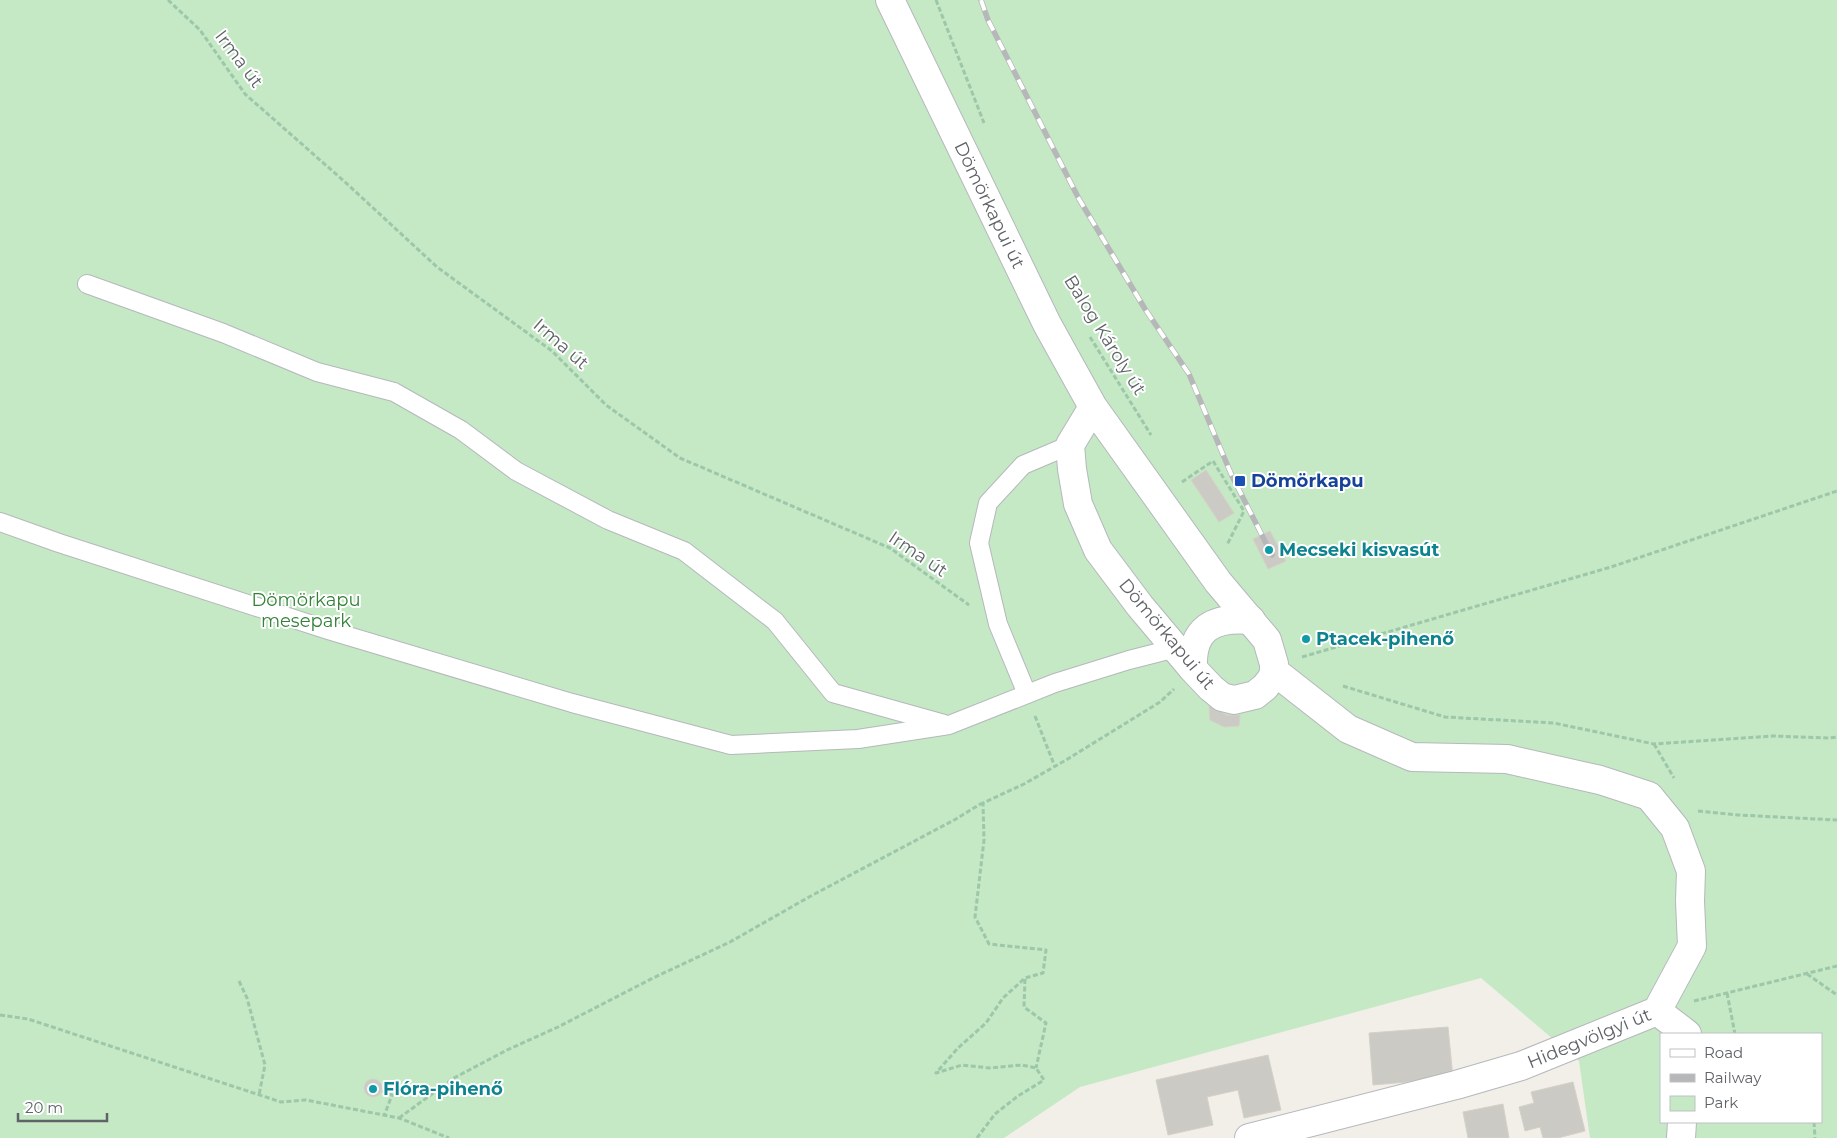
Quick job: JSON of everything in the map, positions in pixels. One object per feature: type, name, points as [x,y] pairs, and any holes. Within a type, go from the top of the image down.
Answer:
[{"type":"street","name":"Dömörkapui út","points":[[890,0],[1047,324],[1093,407],[1218,582],[1267,640],[1274,664],[1274,671],[1272,678],[1265,687],[1255,695],[1234,700],[1222,697],[1182,668],[1140,606],[1098,550],[1078,504],[1070,445]]},
{"type":"street","points":[[1070,445],[1093,407]]},
{"type":"street","points":[[1182,668],[1192,653],[1198,638],[1207,628],[1217,622],[1232,618],[1251,620]]},
{"type":"street","name":"Hidegvölgyi út","points":[[1249,1138],[1456,1085],[1521,1066],[1657,1011],[1692,946],[1691,871],[1675,828],[1650,796],[1600,780],[1507,759],[1412,757],[1348,729],[1274,671]]},
{"type":"street","points":[[1657,1011],[1686,1033]]},
{"type":"street","points":[[1681,1138],[1682,1123]]},
{"type":"lane","points":[[87,284],[223,333],[317,372],[394,392],[462,430],[516,471],[608,520],[684,551],[775,620],[834,693],[949,725]]},
{"type":"lane","points":[[1027,694],[998,624],[979,542],[988,503],[1022,466],[1070,445]]},
{"type":"lane","points":[[0,522],[328,630],[572,703],[731,745],[858,739],[949,725],[1027,694],[1129,660],[1182,668]]},
{"type":"path","name":"Irma út","points":[[168,0],[200,30],[245,94],[345,182],[436,267],[552,350],[606,405],[680,458],[890,548],[936,583],[998,624]]},
{"type":"path","points":[[936,0],[987,128]]},
{"type":"path","name":"Balog Károly út","points":[[1088,333],[1154,438]]},
{"type":"path","points":[[1181,481],[1213,461],[1244,511],[1226,547],[1220,539]]},
{"type":"path","points":[[1307,662],[1300,658],[1611,567],[1837,491]]},
{"type":"path","points":[[399,1118],[454,1078],[653,978],[730,942],[983,803],[1024,784],[1054,767],[1160,702],[1182,668]]},
{"type":"path","points":[[1337,682],[1345,687],[1445,717],[1554,723],[1654,744],[1773,736],[1837,737]]},
{"type":"path","points":[[1027,694],[1054,767]]},
{"type":"path","points":[[977,1138],[995,1114],[1018,1096],[1044,1080],[1036,1068],[1022,1065],[989,1068],[962,1065],[936,1073],[958,1048],[986,1022],[1003,998],[1025,978],[1043,973],[1046,950],[989,944],[975,917],[984,840],[983,803]]},
{"type":"path","points":[[1694,811],[1837,820]]},
{"type":"path","points":[[1657,1011],[1837,966]]},
{"type":"path","points":[[1807,974],[1837,995]]},
{"type":"path","points":[[1025,978],[1024,1007],[1046,1023],[1036,1068]]},
{"type":"path","points":[[239,981],[247,998],[265,1065],[259,1095]]},
{"type":"path","points":[[1727,993],[1735,1033]]},
{"type":"path","points":[[0,1015],[28,1019],[281,1102],[306,1100],[399,1118],[448,1138]]},
{"type":"path","points":[[382,1091],[392,1095],[384,1116]]},
{"type":"path","points":[[1814,1123],[1815,1138]]},
{"type":"green space","name":"Dömörkapu mesepark","points":[[0,0],[1837,0],[1837,1138],[1590,1138],[1579,1061],[1481,978],[1080,1087],[1004,1138],[0,1138]]},
{"type":"building","points":[[1206,470],[1234,513],[1219,522],[1191,480]]},
{"type":"building","name":"Mecseki kisvasút","points":[[1270,531],[1286,561],[1268,569],[1253,539]]},
{"type":"building","points":[[1209,704],[1226,715],[1240,715],[1239,726],[1224,727],[1210,720]]},
{"type":"building","points":[[1448,1027],[1453,1078],[1373,1085],[1369,1033]]},
{"type":"building","points":[[1268,1055],[1281,1110],[1244,1118],[1238,1090],[1207,1097],[1213,1125],[1168,1135],[1156,1080]]},
{"type":"building","name":"Flóra-pihenő","points":[[373,1079],[381,1084],[382,1088],[377,1096],[373,1097],[365,1092],[364,1088],[369,1080]]},
{"type":"building","points":[[1573,1082],[1585,1131],[1558,1138],[1543,1138],[1540,1127],[1525,1131],[1519,1107],[1534,1103],[1531,1092]]},
{"type":"building","points":[[1503,1104],[1509,1138],[1468,1138],[1463,1112]]},
{"type":"railway","points":[[981,0],[988,20],[1079,199],[1145,309],[1189,374],[1232,476],[1272,555]]},
{"type":"place","name":"Dömörkapu","points":[[1240,481]]},
{"type":"place","name":"Mecseki kisvasút","points":[[1269,550]]},
{"type":"place","name":"Ptacek-pihenő","points":[[1306,639]]},
{"type":"place","name":"Flóra-pihenő","points":[[373,1089]]}]
